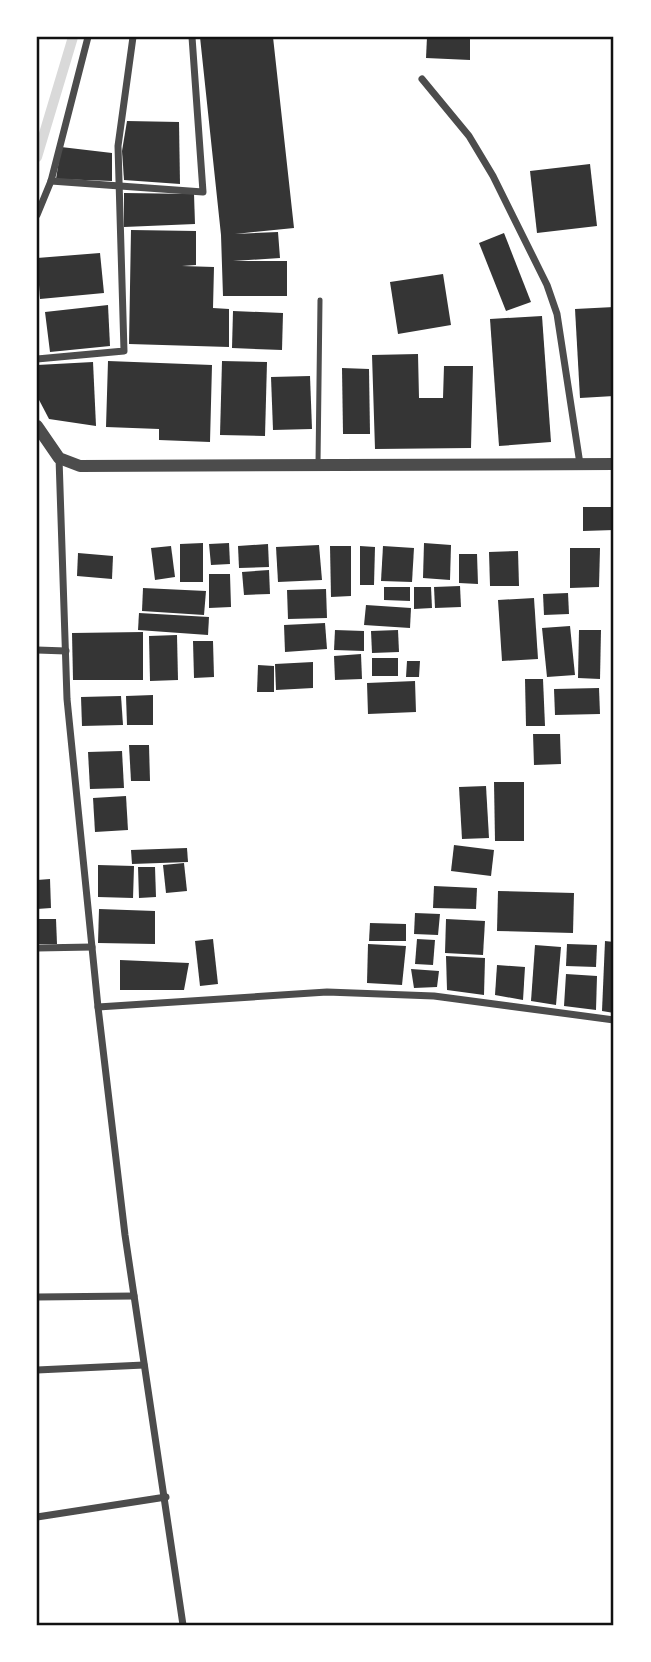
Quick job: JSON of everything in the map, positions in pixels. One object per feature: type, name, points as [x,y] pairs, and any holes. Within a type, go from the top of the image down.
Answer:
[{"type":"street","points":[[37,215],[51,181],[88,37]]},
{"type":"street","points":[[37,359],[124,351],[117,187],[118,146],[133,37]]},
{"type":"street","points":[[51,181],[203,192],[192,37]]},
{"type":"street","points":[[422,79],[469,136],[493,176],[547,285],[557,314],[580,465]]},
{"type":"street","points":[[37,426],[59,458],[68,699],[98,1007],[134,1296],[183,1625]]},
{"type":"street","points":[[59,458],[80,466],[614,464]]},
{"type":"street","points":[[37,650],[66,651]]},
{"type":"street","points":[[37,948],[92,947]]},
{"type":"street","points":[[98,1007],[327,992],[434,996],[614,1020]]},
{"type":"street","points":[[37,1297],[134,1296]]},
{"type":"street","points":[[37,1370],[145,1365]]},
{"type":"street","points":[[37,1517],[166,1497]]},
{"type":"lane","points":[[318,467],[320,300]]},
{"type":"building","points":[[200,37],[273,37],[294,228],[235,234],[278,232],[280,258],[233,261],[287,261],[287,296],[223,296],[221,235]]},
{"type":"building","points":[[427,37],[470,37],[470,60],[426,58]]},
{"type":"building","points":[[127,121],[179,122],[180,184],[124,180],[122,151]]},
{"type":"building","points":[[61,147],[112,153],[112,181],[56,179]]},
{"type":"building","points":[[590,164],[597,226],[537,233],[530,171]]},
{"type":"building","points":[[124,193],[194,194],[195,224],[124,227]]},
{"type":"building","points":[[131,230],[196,231],[196,265],[182,266],[214,267],[213,308],[229,309],[229,347],[129,344]]},
{"type":"building","points":[[504,233],[531,302],[506,311],[479,243]]},
{"type":"building","points":[[100,253],[104,293],[40,299],[37,258]]},
{"type":"building","points":[[443,274],[451,325],[398,334],[390,282]]},
{"type":"building","points":[[108,305],[110,346],[50,352],[45,312]]},
{"type":"building","points":[[614,307],[614,396],[580,398],[575,309]]},
{"type":"building","points":[[233,311],[283,313],[282,350],[232,348]]},
{"type":"building","points":[[542,316],[551,442],[499,446],[490,319]]},
{"type":"building","points":[[418,354],[419,398],[443,398],[444,366],[473,366],[471,448],[375,449],[372,355]]},
{"type":"building","points":[[108,361],[212,365],[210,442],[159,440],[159,429],[106,427]]},
{"type":"building","points":[[222,361],[267,362],[265,436],[220,435]]},
{"type":"building","points":[[93,362],[96,426],[49,419],[37,396],[37,365]]},
{"type":"building","points":[[342,368],[369,369],[370,434],[343,434]]},
{"type":"building","points":[[310,376],[312,429],[273,430],[271,377]]},
{"type":"building","points":[[583,507],[614,507],[614,530],[583,531]]},
{"type":"building","points":[[203,543],[203,582],[180,582],[180,544]]},
{"type":"building","points":[[229,543],[230,564],[211,565],[209,544]]},
{"type":"building","points":[[424,543],[451,545],[450,580],[423,578]]},
{"type":"building","points":[[268,544],[269,567],[239,568],[238,546]]},
{"type":"building","points":[[319,545],[322,580],[278,582],[276,547]]},
{"type":"building","points":[[171,546],[175,577],[155,580],[151,548]]},
{"type":"building","points":[[330,546],[351,546],[351,596],[331,597]]},
{"type":"building","points":[[360,546],[375,547],[374,585],[360,585]]},
{"type":"building","points":[[383,546],[414,548],[412,582],[381,581]]},
{"type":"building","points":[[570,548],[600,548],[599,587],[570,588]]},
{"type":"building","points":[[518,551],[519,586],[490,586],[489,552]]},
{"type":"building","points":[[78,553],[113,556],[112,579],[77,576]]},
{"type":"building","points":[[459,554],[477,554],[478,584],[459,583]]},
{"type":"building","points":[[269,570],[270,594],[244,595],[242,572]]},
{"type":"building","points":[[209,574],[230,574],[231,607],[209,608]]},
{"type":"building","points":[[460,586],[461,607],[435,608],[434,587]]},
{"type":"building","points":[[384,587],[410,587],[410,601],[384,600]]},
{"type":"building","points":[[414,587],[431,587],[432,608],[414,609]]},
{"type":"building","points":[[143,588],[206,591],[204,615],[142,611]]},
{"type":"building","points":[[326,589],[327,618],[288,619],[287,590]]},
{"type":"building","points":[[568,593],[569,614],[544,615],[543,594]]},
{"type":"building","points":[[534,598],[538,659],[502,661],[498,600]]},
{"type":"building","points":[[366,605],[411,608],[410,628],[364,625]]},
{"type":"building","points":[[139,613],[209,617],[208,635],[138,630]]},
{"type":"building","points":[[325,623],[327,649],[285,652],[284,625]]},
{"type":"building","points":[[570,626],[575,675],[547,677],[542,628]]},
{"type":"building","points":[[335,630],[364,631],[364,651],[334,650]]},
{"type":"building","points":[[398,630],[399,652],[372,653],[371,631]]},
{"type":"building","points":[[579,630],[601,630],[600,679],[578,678]]},
{"type":"building","points":[[143,632],[143,680],[73,680],[72,633]]},
{"type":"building","points":[[177,635],[178,680],[150,681],[149,636]]},
{"type":"building","points":[[193,641],[213,641],[214,677],[194,678]]},
{"type":"building","points":[[361,654],[362,679],[335,680],[334,656]]},
{"type":"building","points":[[372,658],[398,658],[398,676],[372,676]]},
{"type":"building","points":[[407,661],[420,661],[419,677],[406,677]]},
{"type":"building","points":[[313,662],[313,688],[276,690],[275,664]]},
{"type":"building","points":[[258,665],[274,666],[274,692],[257,692]]},
{"type":"building","points":[[525,679],[543,679],[545,726],[526,726]]},
{"type":"building","points":[[415,681],[416,712],[368,714],[367,683]]},
{"type":"building","points":[[599,688],[600,714],[555,715],[554,689]]},
{"type":"building","points":[[153,695],[153,725],[127,725],[126,696]]},
{"type":"building","points":[[121,696],[123,725],[82,726],[81,697]]},
{"type":"building","points":[[533,734],[560,734],[561,764],[534,765]]},
{"type":"building","points":[[129,745],[149,745],[150,781],[131,781]]},
{"type":"building","points":[[122,751],[124,788],[90,789],[88,752]]},
{"type":"building","points":[[494,782],[524,782],[524,841],[495,841]]},
{"type":"building","points":[[486,786],[489,838],[462,839],[459,787]]},
{"type":"building","points":[[126,796],[128,830],[95,832],[93,798]]},
{"type":"building","points":[[454,845],[494,850],[491,876],[451,871]]},
{"type":"building","points":[[187,848],[188,862],[132,864],[131,850]]},
{"type":"building","points":[[184,863],[187,891],[166,893],[163,865]]},
{"type":"building","points":[[98,865],[134,866],[133,898],[98,897]]},
{"type":"building","points":[[138,867],[155,867],[156,897],[139,898]]},
{"type":"building","points":[[50,879],[51,908],[37,909],[37,880]]},
{"type":"building","points":[[434,886],[477,888],[476,909],[433,908]]},
{"type":"building","points":[[498,891],[574,893],[573,933],[497,931]]},
{"type":"building","points":[[99,909],[155,911],[155,944],[98,943]]},
{"type":"building","points":[[415,913],[440,914],[438,935],[414,934]]},
{"type":"building","points":[[37,919],[56,919],[57,944],[37,944]]},
{"type":"building","points":[[446,919],[485,921],[483,955],[445,953]]},
{"type":"building","points":[[370,923],[406,924],[406,941],[369,941]]},
{"type":"building","points":[[213,939],[218,984],[200,986],[195,941]]},
{"type":"building","points":[[417,939],[435,940],[433,965],[415,964]]},
{"type":"building","points":[[605,941],[614,942],[614,1013],[602,1011]]},
{"type":"building","points":[[368,944],[406,946],[402,985],[367,983]]},
{"type":"building","points":[[567,944],[597,945],[596,967],[566,966]]},
{"type":"building","points":[[535,945],[561,947],[556,1005],[531,1001]]},
{"type":"building","points":[[446,956],[485,958],[484,995],[447,990]]},
{"type":"building","points":[[120,960],[189,963],[184,990],[120,990]]},
{"type":"building","points":[[497,965],[525,967],[523,1000],[495,995]]},
{"type":"building","points":[[411,969],[439,971],[437,987],[414,988]]},
{"type":"building","points":[[566,974],[597,976],[596,1010],[564,1006]]},
{"type":"waterway","points":[[37,157],[73,37]]}]
